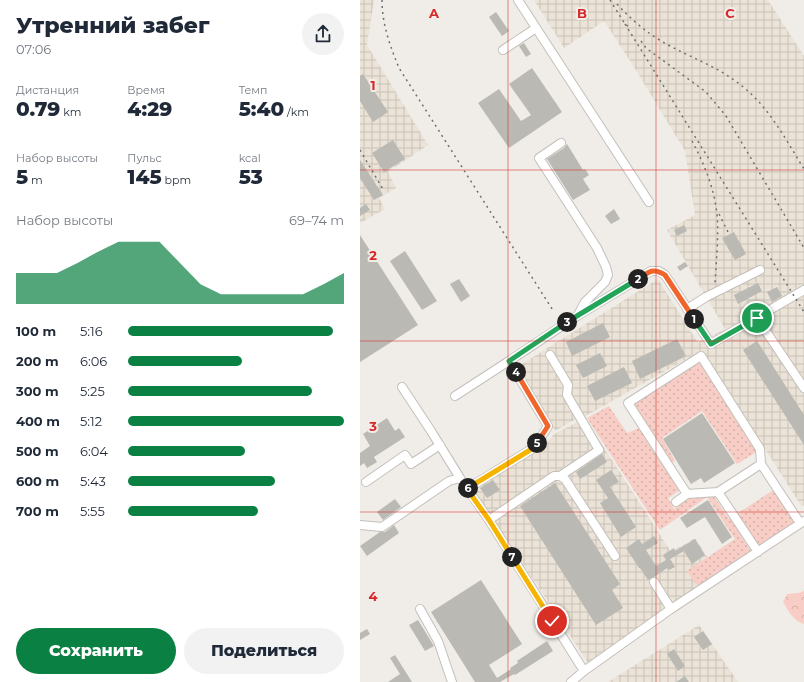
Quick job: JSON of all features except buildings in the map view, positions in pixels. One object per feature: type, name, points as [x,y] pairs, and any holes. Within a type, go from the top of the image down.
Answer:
[{"type":"street","points":[[518,0],[649,202]]},
{"type":"street","points":[[503,50],[536,28]]},
{"type":"street","points":[[561,143],[539,158],[597,248],[608,274],[605,282],[585,302],[577,316]]},
{"type":"street","points":[[687,308],[760,270]]},
{"type":"street","points":[[455,396],[577,316],[651,271],[659,271],[665,275],[711,344],[804,290]]},
{"type":"street","points":[[757,318],[804,388]]},
{"type":"street","points":[[550,355],[568,385],[566,395],[599,450],[560,476]]},
{"type":"street","points":[[571,682],[584,671],[671,609],[802,522],[761,464],[760,449],[701,356],[628,403],[687,494]]},
{"type":"street","points":[[467,489],[535,447],[548,426],[509,361]]},
{"type":"street","points":[[402,387],[467,489],[489,520],[584,671]]},
{"type":"street","points":[[366,482],[405,455],[411,464],[440,445]]},
{"type":"street","points":[[676,502],[687,494],[718,492],[761,464]]},
{"type":"street","points":[[489,520],[554,476],[560,476],[565,479],[615,556]]},
{"type":"street","points":[[360,525],[382,527],[449,481],[460,478]]},
{"type":"street","points":[[718,492],[758,552]]},
{"type":"street","points":[[654,582],[671,609]]},
{"type":"street","points":[[420,609],[438,641],[452,682]]},
{"type":"shaded area","points":[[360,0],[374,0],[367,45],[428,145],[388,172],[396,188],[379,198],[385,209],[360,223]]},
{"type":"shaded area","points":[[534,0],[768,0],[804,56],[804,505],[802,507],[702,350],[584,417],[576,419],[555,431],[517,367],[658,279],[698,343],[725,329],[667,230],[695,215],[685,151],[604,21],[564,48]]},
{"type":"shaded area","points":[[585,418],[671,552],[695,538],[721,574],[588,663],[474,489],[546,444],[554,434]]},
{"type":"shaded area","points":[[699,625],[738,682],[608,682]]},
{"type":"green space","points":[[700,360],[758,451],[737,464],[702,411],[662,438],[675,461],[670,463],[632,402]]},
{"type":"green space","points":[[609,406],[627,433],[639,428],[680,490],[668,498],[674,509],[690,497],[713,495],[729,519],[730,518],[751,553],[700,587],[695,583],[687,571],[735,539],[707,497],[660,530],[587,418]]},
{"type":"green space","points":[[775,489],[795,519],[793,525],[757,548],[735,515]]},
{"type":"green space","points":[[804,591],[804,624],[800,623],[794,618],[783,602],[787,594]]},
{"type":"railway","points":[[382,0],[383,18],[387,35],[399,68],[554,312]]},
{"type":"railway","points":[[610,0],[625,24],[629,27]]},
{"type":"railway","points":[[617,4],[649,33],[672,47],[720,71],[752,94],[776,124],[804,169]]},
{"type":"railway","points":[[625,24],[804,312]]},
{"type":"railway","points":[[641,41],[646,48],[706,92],[726,116],[804,248]]},
{"type":"railway","points":[[692,141],[708,176],[716,204],[718,231],[715,285]]},
{"type":"railway","points":[[360,150],[384,191]]},
{"type":"railway","points":[[719,214],[729,234]]},
{"type":"route","points":[[552,621],[489,520],[467,489],[535,447],[548,426],[509,361],[577,316],[651,271],[659,271],[665,275],[711,344],[757,318]]}]
